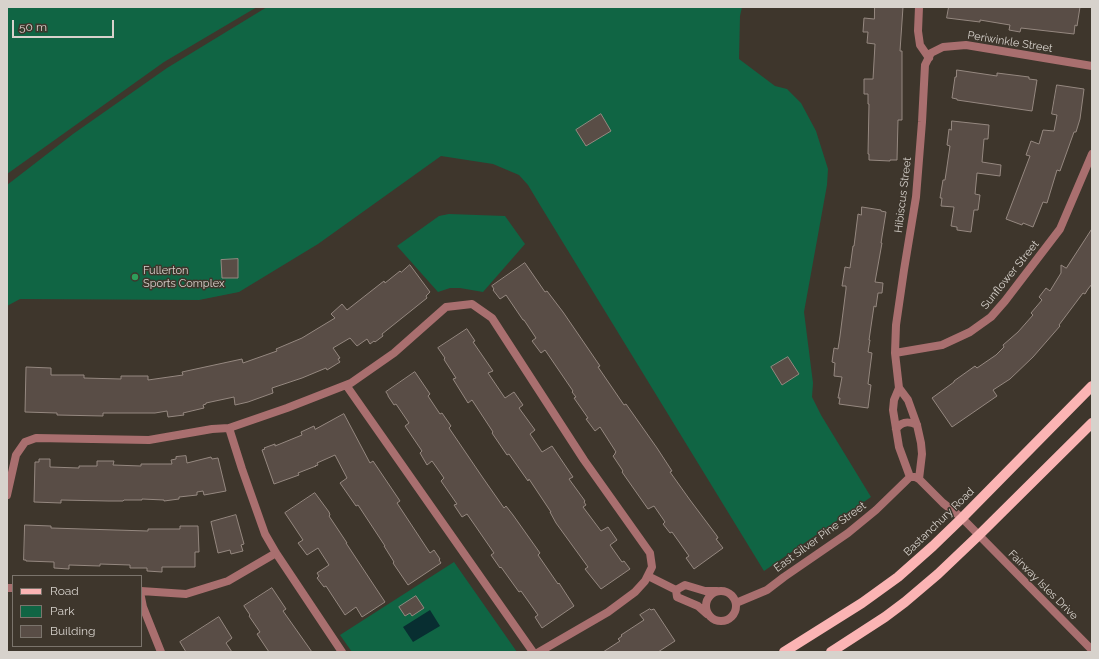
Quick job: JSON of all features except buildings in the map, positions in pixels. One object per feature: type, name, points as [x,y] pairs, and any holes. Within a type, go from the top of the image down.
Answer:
[{"type":"main road","name":"Bastanchury Road","points":[[784,652],[862,603],[898,577],[934,546],[1092,386]]},
{"type":"main road","points":[[831,652],[885,617],[938,574],[979,536],[1092,423]]},
{"type":"street","points":[[919,7],[918,32],[920,45],[928,58]]},
{"type":"street","name":"Periwinkle Street","points":[[928,58],[931,53],[943,47],[966,45],[1092,66]]},
{"type":"street","name":"Hibiscus Street","points":[[910,477],[899,447],[893,410],[894,400],[899,388],[895,353],[896,325],[916,197],[925,65],[928,58]]},
{"type":"street","name":"Sunflower Street","points":[[895,353],[942,345],[970,332],[991,317],[1060,229],[1092,154]]},
{"type":"street","points":[[7,495],[16,455],[25,442],[36,438],[149,440],[212,429],[229,428],[287,408],[351,383],[394,353],[446,307],[472,304],[492,318],[584,460],[650,553],[652,566],[646,581],[635,592],[608,612],[540,652]]},
{"type":"street","points":[[346,385],[533,652]]},
{"type":"street","name":"Hibiscus Street","points":[[899,388],[908,400],[917,425],[922,454],[919,479]]},
{"type":"street","points":[[896,429],[902,423],[908,422],[917,425]]},
{"type":"street","points":[[229,428],[265,534],[342,652]]},
{"type":"street","points":[[910,477],[919,479]]},
{"type":"street","name":"East Silver Pine Street","points":[[736,603],[767,590],[784,576],[848,533],[876,510],[910,477]]},
{"type":"street","name":"Fairway Isles Drive","points":[[919,479],[943,503],[962,518],[1092,650]]},
{"type":"street","points":[[142,591],[186,594],[228,581],[276,553]]},
{"type":"street","points":[[648,576],[676,590]]},
{"type":"street","points":[[685,585],[705,591],[722,591],[731,594],[736,603],[736,609],[734,614],[728,619],[718,621],[713,619],[698,606],[677,597],[676,590],[685,585]]},
{"type":"street","points":[[708,614],[706,608],[707,599],[712,593],[717,591]]},
{"type":"street","points":[[142,602],[161,652]]},
{"type":"green space","points":[[7,7],[257,7],[164,62],[7,174]]},
{"type":"green space","name":"Fullerton Sports Complex","points":[[267,7],[742,7],[740,16],[739,59],[775,86],[787,89],[801,103],[816,131],[828,169],[827,185],[804,312],[813,383],[812,397],[821,415],[871,497],[764,571],[528,185],[519,175],[493,164],[441,156],[318,244],[239,292],[199,300],[20,299],[7,306],[7,185],[73,134],[167,68]]},
{"type":"green space","points":[[449,214],[505,216],[525,244],[483,292],[460,288],[450,288],[438,292],[397,246],[439,216]]},
{"type":"green space","points":[[454,562],[517,652],[352,652],[340,635]]},
{"type":"water","points":[[430,610],[440,626],[413,642],[403,627]]},
{"type":"place","name":"Fullerton Sports Complex","points":[[135,277]]}]
